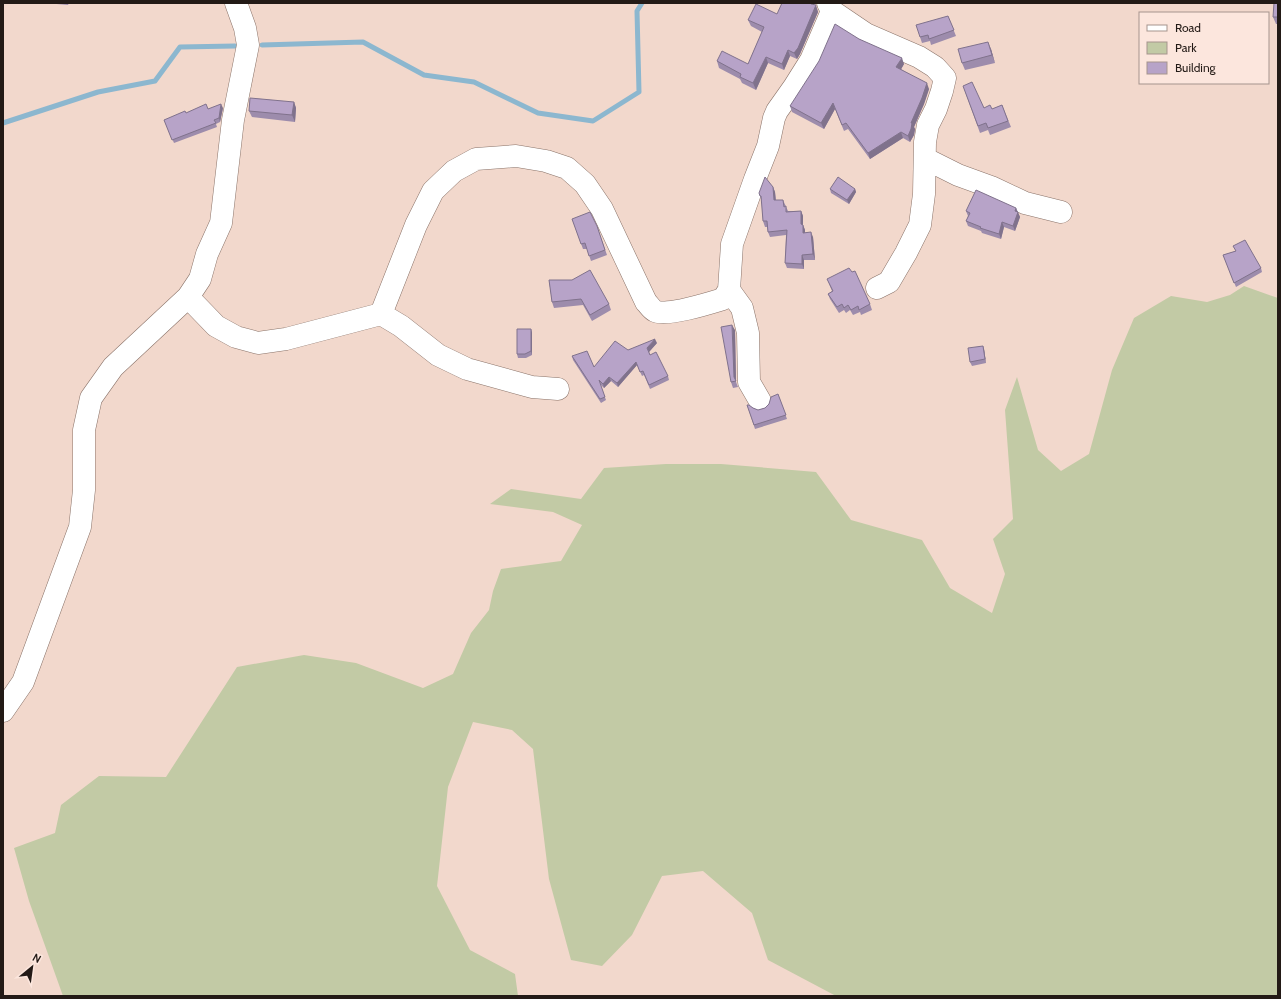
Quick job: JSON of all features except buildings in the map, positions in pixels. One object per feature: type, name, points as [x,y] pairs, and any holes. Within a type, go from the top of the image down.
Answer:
[{"type":"street","points":[[3,711],[23,682],[80,527],[84,490],[84,430],[91,398],[113,367],[188,297],[200,279],[207,254],[221,223],[233,120],[248,45],[245,28],[236,3]]},
{"type":"street","points":[[381,314],[416,225],[433,191],[454,171],[476,159],[516,156],[546,161],[567,168],[585,184],[602,209],[646,302],[654,311],[662,313],[724,299],[729,290],[732,244],[768,146],[774,118],[777,111],[811,60],[830,7],[866,34],[919,57],[935,67],[945,78],[936,109],[928,125],[925,142],[926,159],[924,194],[920,225],[906,254],[889,282],[877,288]]},
{"type":"street","points":[[926,159],[958,175],[991,187],[1025,203],[1061,212]]},
{"type":"street","points":[[729,290],[742,308],[748,333],[750,382],[760,401]]},
{"type":"street","points":[[188,297],[216,326],[236,336],[258,343],[286,339],[381,314],[401,326],[438,355],[467,369],[532,387],[558,389]]},
{"type":"green space","points":[[1244,286],[1278,298],[1278,996],[836,996],[768,960],[752,913],[703,871],[662,876],[632,935],[602,966],[571,960],[549,879],[533,749],[512,730],[473,722],[448,787],[437,886],[470,950],[515,974],[518,996],[63,996],[29,901],[14,848],[55,833],[61,805],[99,776],[166,777],[237,667],[304,655],[356,663],[423,688],[453,674],[471,633],[489,610],[493,591],[501,569],[561,561],[582,525],[553,512],[490,504],[511,489],[581,499],[604,468],[666,464],[721,464],[816,472],[851,520],[922,540],[950,588],[992,613],[1005,574],[993,539],[1013,519],[1005,410],[1017,377],[1038,450],[1061,471],[1089,454],[1112,370],[1134,318],[1171,296],[1207,302],[1230,295]]},
{"type":"waterway","points":[[262,45],[363,42],[424,75],[474,82],[538,113],[593,121],[639,92],[637,11],[642,3]]},
{"type":"waterway","points":[[3,123],[98,92],[155,81],[180,47],[235,46]]}]
